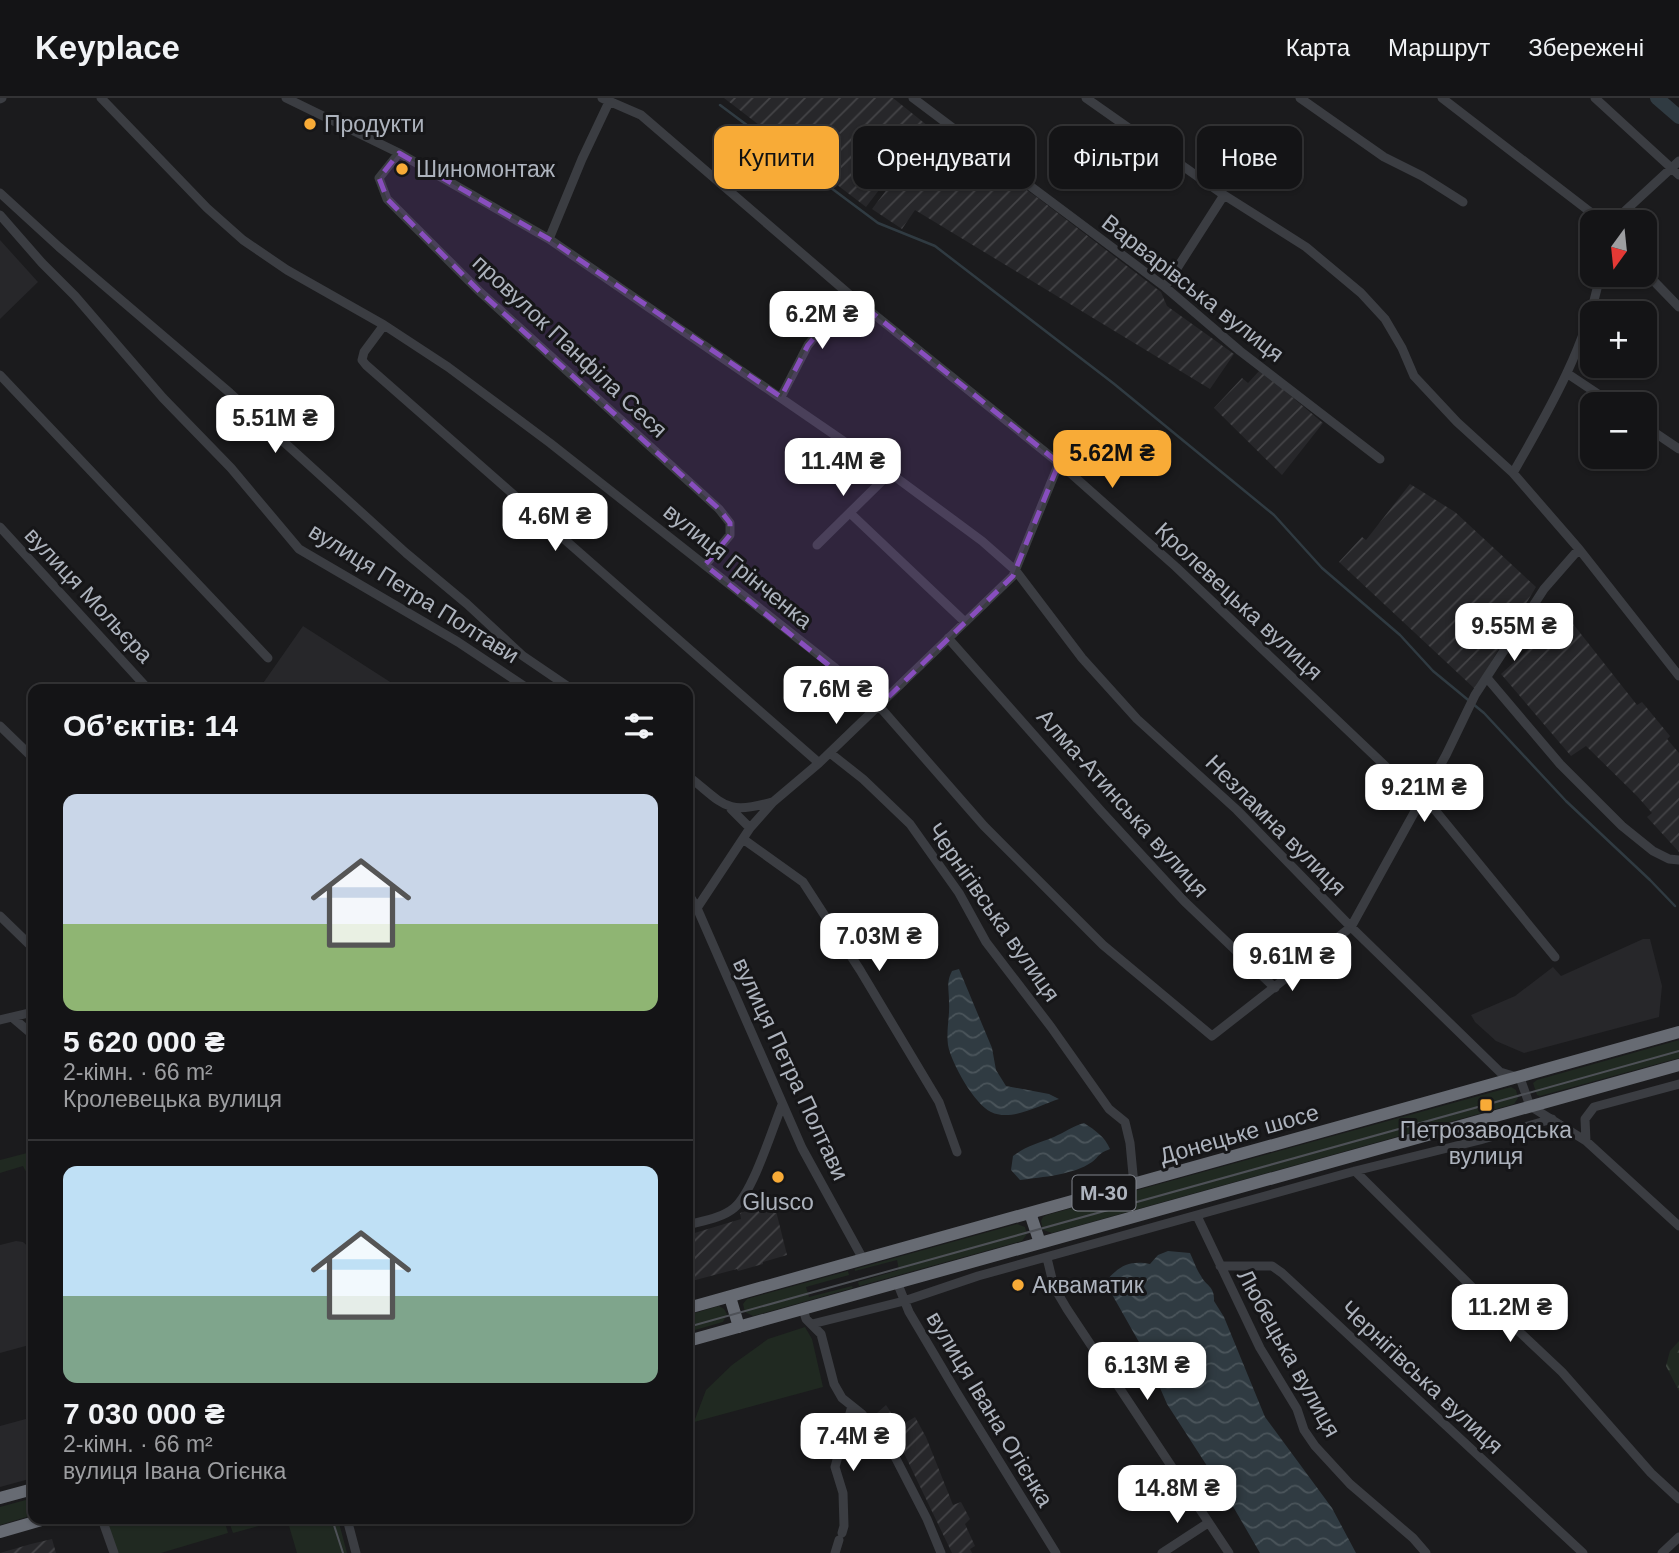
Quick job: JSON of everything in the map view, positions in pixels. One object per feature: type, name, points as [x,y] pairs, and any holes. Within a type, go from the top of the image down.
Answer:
[{"type":"highway","name":"Донецьке шосе","points":[[693,1307],[1679,1032]]},
{"type":"highway","name":"М-30","points":[[693,1340],[1679,1065]]},
{"type":"highway","points":[[1030,1213],[1040,1243]]},
{"type":"highway","points":[[730,1297],[739,1326]]},
{"type":"highway","points":[[0,1498],[28,1490]]},
{"type":"highway","points":[[0,1532],[28,1524]]},
{"type":"street","name":"вулиця Грінченка","points":[[101,98],[207,208],[243,240],[287,270],[384,325],[448,367],[550,443],[834,667],[879,706],[984,826],[1094,936],[1212,1036],[1275,988]]},
{"type":"street","name":"Незламна вулиця","points":[[286,98],[398,153],[549,239],[890,473],[982,541],[1016,571],[1082,658],[1137,719],[1237,810],[1351,927],[1500,1072],[1520,1078]]},
{"type":"street","name":"Варварівська вулиця","points":[[913,98],[1165,287],[1240,351],[1380,459]]},
{"type":"street","points":[[1086,98],[1224,195],[1306,247],[1362,293],[1385,319],[1414,376],[1457,422],[1513,473],[1579,550],[1679,676]]},
{"type":"street","points":[[1300,98],[1384,157],[1422,176],[1463,202]]},
{"type":"street","points":[[1442,98],[1591,210]]},
{"type":"street","points":[[1595,98],[1675,165],[1679,175]]},
{"type":"street","points":[[549,239],[605,100]]},
{"type":"street","name":"Кролевецька вулиця","points":[[605,100],[641,115],[850,295],[1059,463],[1176,567],[1420,799],[1435,810],[1555,957]]},
{"type":"street","name":"провулок Панфіла Сеся","points":[[398,153],[379,178],[387,199],[479,291],[719,509],[730,523],[730,535],[705,565]]},
{"type":"street","points":[[1626,210],[1675,165]]},
{"type":"street","points":[[0,193],[230,393],[405,553],[467,604],[523,656],[563,684]]},
{"type":"street","points":[[1165,287],[1224,195]]},
{"type":"street","name":"вулиця Петра Полтави","points":[[0,215],[75,296],[163,398],[231,468],[299,549],[458,642],[521,684]]},
{"type":"street","points":[[1657,284],[1679,307]]},
{"type":"street","points":[[1513,473],[1568,374],[1598,287]]},
{"type":"street","points":[[781,397],[808,345],[850,295]]},
{"type":"street","points":[[384,325],[364,352],[362,360],[366,365],[819,763]]},
{"type":"street","points":[[1568,374],[1595,392]]},
{"type":"street","points":[[0,375],[268,658]]},
{"type":"street","points":[[1657,434],[1679,449]]},
{"type":"street","points":[[697,908],[750,828],[773,802],[830,753],[1016,571],[1059,463]]},
{"type":"street","points":[[817,545],[890,473]]},
{"type":"street","points":[[850,513],[965,622]]},
{"type":"street","name":"вулиця Мольєра","points":[[0,527],[144,684]]},
{"type":"street","points":[[1275,988],[1351,927],[1475,695],[1544,589],[1579,550]]},
{"type":"street","name":"Алма-Атинська вулиця","points":[[948,638],[1184,901],[1275,988]]},
{"type":"street","points":[[1487,677],[1560,764],[1622,826],[1653,851],[1669,859],[1679,860]]},
{"type":"street","points":[[0,726],[28,753]]},
{"type":"street","name":"Чернігівська вулиця","points":[[830,753],[863,779],[910,824],[959,893],[986,942],[1109,1109],[1125,1122],[1134,1185]]},
{"type":"street","points":[[693,780],[731,809],[750,828]]},
{"type":"street","points":[[731,809],[744,809],[773,802]]},
{"type":"street","points":[[743,839],[803,882],[860,970],[939,1102],[957,1152]]},
{"type":"street","name":"вулиця Петра Полтави","points":[[693,901],[802,1148],[863,1259]]},
{"type":"street","points":[[0,916],[28,943]]},
{"type":"street","points":[[0,1020],[28,1014]]},
{"type":"street","points":[[13,1018],[28,1031]]},
{"type":"street","points":[[1520,1078],[1530,1106],[1586,1141],[1679,1226]]},
{"type":"street","points":[[1586,1141],[1584,1119],[1594,1107],[1679,1084]]},
{"type":"street","points":[[693,1224],[716,1217],[734,1208],[739,1202],[761,1159],[782,1105]]},
{"type":"street","points":[[812,1324],[904,1301],[978,1276],[1355,1171],[1552,1119]]},
{"type":"street","points":[[1355,1171],[1562,1372],[1651,1473],[1679,1499]]},
{"type":"street","points":[[1177,1205],[1182,1221]]},
{"type":"street","name":"Любецька вулиця","points":[[1196,1216],[1260,1348],[1297,1409],[1304,1430],[1350,1484],[1413,1538],[1426,1553]]},
{"type":"street","points":[[1047,1258],[1054,1287],[1067,1310],[1228,1553]]},
{"type":"street","name":"Чернігівська вулиця","points":[[1220,1266],[1272,1266],[1282,1273],[1583,1553]]},
{"type":"street","name":"вулиця Івана Огієнка","points":[[897,1282],[904,1301],[990,1449],[1056,1553]]},
{"type":"street","points":[[803,1309],[806,1319],[821,1334],[834,1384],[842,1398],[862,1414],[891,1451],[927,1518],[941,1553]]},
{"type":"street","points":[[835,1553],[844,1526],[843,1493],[835,1467],[852,1406]]},
{"type":"street","points":[[1162,1553],[1208,1522]]},
{"type":"street","points":[[104,1524],[114,1553]]},
{"type":"street","points":[[348,1524],[356,1553]]},
{"type":"street","points":[[1662,1553],[1679,1537]]},
{"type":"street","points":[[1413,1538],[1417,1553]]},
{"type":"highlighted area","points":[[399,153],[549,239],[781,397],[808,345],[850,295],[1059,463],[1013,576],[879,706],[705,565],[730,535],[730,523],[719,509],[479,291],[387,199],[379,178]]},
{"type":"shaded area","points":[[724,98],[893,98],[928,126],[853,126],[853,189],[880,189],[866,207],[839,186],[839,126],[760,126]]},
{"type":"shaded area","points":[[887,189],[1025,189],[1161,292],[1167,306],[1234,354],[1210,389],[915,210],[902,229],[872,209]]},
{"type":"shaded area","points":[[0,240],[38,282],[0,319]]},
{"type":"shaded area","points":[[1260,370],[1323,423],[1282,475],[1214,408],[1242,378],[1248,383]]},
{"type":"shaded area","points":[[1410,484],[1455,512],[1536,587],[1475,689],[1339,562],[1362,537],[1366,540]]},
{"type":"shaded area","points":[[1566,615],[1637,705],[1642,702],[1670,736],[1667,739],[1679,753],[1679,852],[1647,817],[1652,813],[1637,796],[1586,746],[1571,756],[1501,674]]},
{"type":"shaded area","points":[[303,626],[393,684],[262,684]]},
{"type":"shaded area","points":[[1643,939],[1650,939],[1662,986],[1659,1017],[1524,1053],[1496,1041],[1471,1015],[1515,996],[1553,967],[1561,976]]},
{"type":"shaded area","points":[[774,1203],[787,1255],[738,1271],[737,1269],[693,1281],[693,1233],[741,1219],[740,1213]]},
{"type":"shaded area","points":[[16,1241],[28,1246],[28,1345],[0,1353],[0,1245]]},
{"type":"shaded area","points":[[886,1405],[900,1426],[915,1417],[926,1437],[953,1505],[961,1502],[970,1519],[965,1524],[975,1546],[970,1549],[972,1553],[952,1553],[901,1447],[877,1413]]},
{"type":"shaded area","points":[[28,1418],[28,1479],[0,1487],[0,1426]]},
{"type":"shaded area","points":[[52,1539],[56,1553],[0,1553],[31,1544]]},
{"type":"green space","points":[[1679,1040],[1679,1058],[1537,1095],[1533,1083],[1537,1080]]},
{"type":"green space","points":[[1511,1087],[1516,1090],[1518,1098],[1514,1104],[1052,1233],[1043,1230],[1041,1221],[1047,1215]]},
{"type":"green space","points":[[28,1153],[28,1175],[23,1166],[0,1173],[0,1160]]},
{"type":"green space","points":[[1017,1224],[1025,1227],[1027,1234],[1022,1241],[859,1286],[858,1282],[899,1270],[897,1260],[855,1269]]},
{"type":"green space","points":[[848,1271],[849,1275],[806,1287],[809,1297],[852,1286],[853,1288],[753,1316],[745,1312],[743,1304],[747,1299]]},
{"type":"green space","points":[[719,1306],[727,1314],[723,1322],[693,1331],[693,1314]]},
{"type":"green space","points":[[805,1327],[812,1339],[823,1387],[694,1422],[706,1390],[732,1365],[768,1339]]},
{"type":"green space","points":[[1679,1341],[1679,1391],[1666,1366],[1670,1351]]},
{"type":"green space","points":[[28,1499],[28,1517],[0,1525],[0,1507]]},
{"type":"green space","points":[[108,1524],[225,1524],[228,1533],[161,1553],[118,1553]]},
{"type":"green space","points":[[230,1524],[266,1524],[233,1533]]},
{"type":"green space","points":[[288,1524],[339,1524],[347,1553],[297,1553]]},
{"type":"water","points":[[959,969],[992,1048],[996,1070],[1006,1086],[1049,1094],[1059,1099],[1016,1114],[999,1115],[985,1108],[971,1092],[948,1045],[948,982],[952,971]]},
{"type":"water","points":[[1084,1123],[1102,1137],[1110,1149],[1092,1162],[1067,1173],[1020,1180],[1011,1170],[1013,1156],[1018,1152]]},
{"type":"water","points":[[1168,1251],[1190,1253],[1199,1273],[1212,1289],[1214,1301],[1224,1317],[1265,1417],[1332,1508],[1356,1553],[1260,1553],[1167,1404],[1144,1351],[1105,1282],[1125,1266],[1136,1263],[1150,1264],[1158,1255]]},
{"type":"waterway","points":[[1657,98],[1679,117]]},
{"type":"waterway","points":[[720,105],[878,223],[935,246],[1113,383],[1274,515],[1322,568],[1400,635],[1433,671],[1484,713],[1566,801],[1675,906]]},
{"type":"tram line","points":[[693,1326],[1679,1051]]},
{"type":"tram line","points":[[334,1524],[343,1553]]},
{"type":"place","name":"Продукти","points":[[310,124]]},
{"type":"place","name":"Шиномонтаж","points":[[402,169]]},
{"type":"place","name":"Петрозаводська вулиця","points":[[1486,1105]]},
{"type":"place","name":"Glusco","points":[[778,1177]]},
{"type":"place","name":"Акваматик","points":[[1018,1285]]}]
